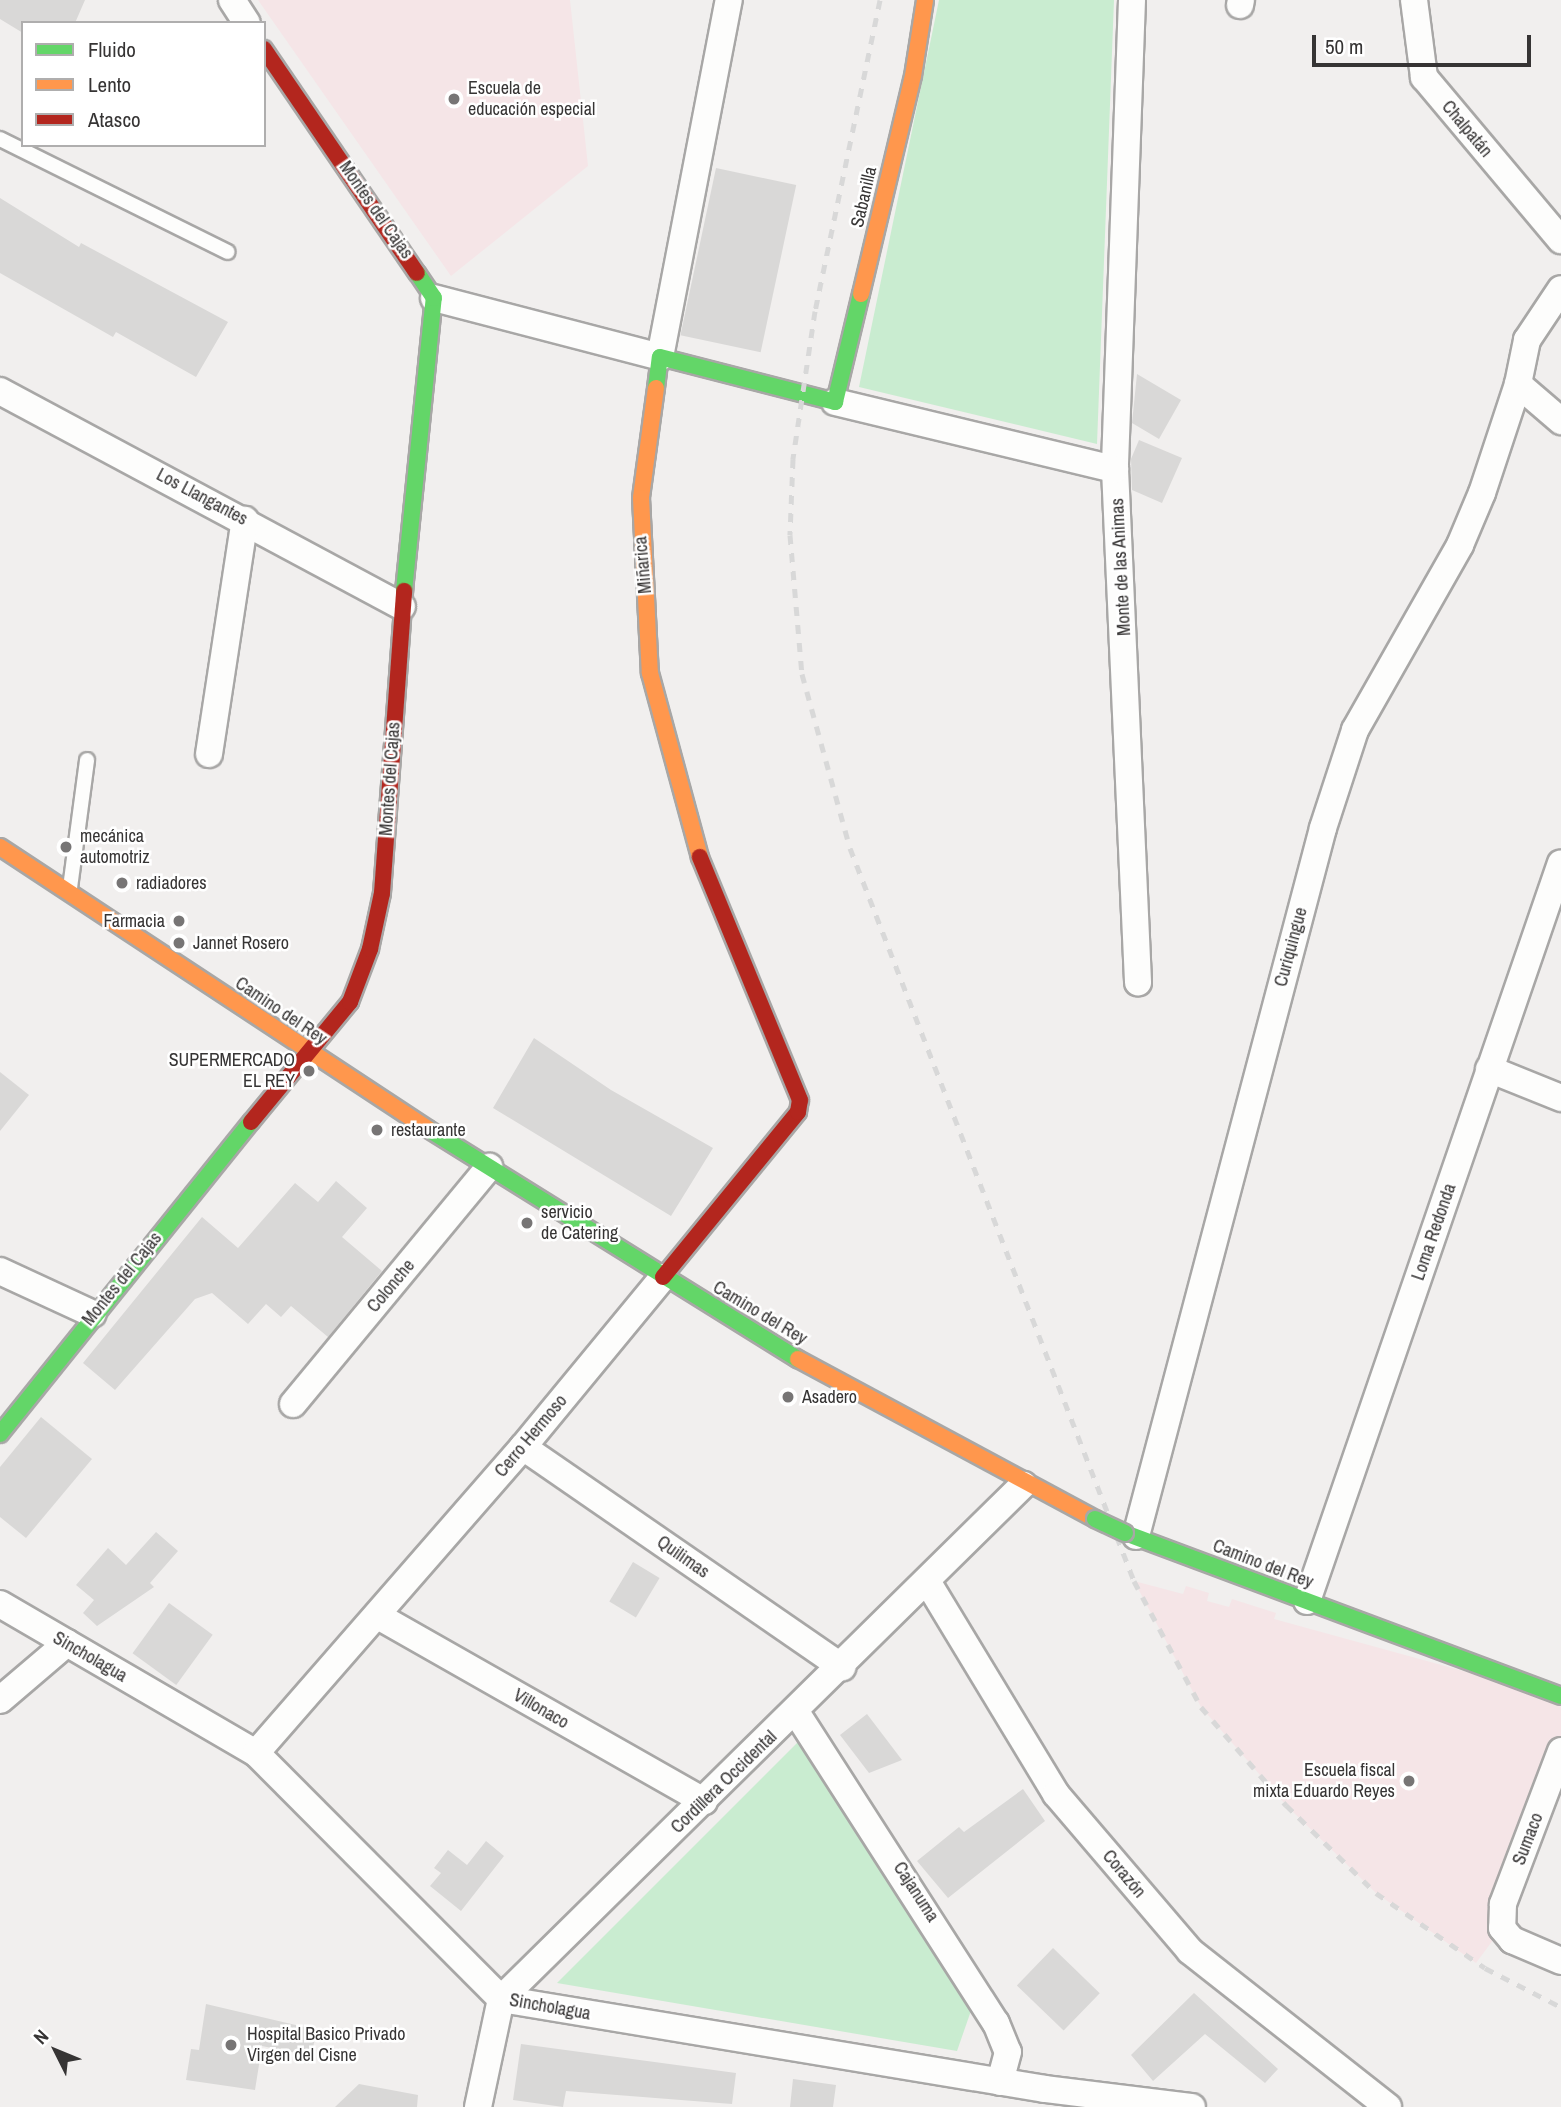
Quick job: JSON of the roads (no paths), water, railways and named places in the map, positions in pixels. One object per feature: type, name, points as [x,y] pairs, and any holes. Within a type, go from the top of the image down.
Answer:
[{"type":"street","points":[[232,0],[246,21]]},
{"type":"street","name":"Miñarica","points":[[729,0],[660,356],[641,498],[650,673],[706,883],[800,1100],[798,1112]]},
{"type":"street","name":"Sabanilla","points":[[835,402],[913,76],[925,0]]},
{"type":"street","name":"Monte de las Animas","points":[[1132,0],[1115,469],[1138,982]]},
{"type":"street","name":"Chalpatán","points":[[1414,0],[1424,77],[1561,240]]},
{"type":"street","name":"Montes del Cajas","points":[[0,1434],[93,1314],[350,1002],[370,949],[380,904],[402,607],[434,298],[266,52]]},
{"type":"street","points":[[1561,289],[1527,340],[1518,384],[1561,421]]},
{"type":"street","points":[[434,298],[835,402],[1115,469]]},
{"type":"street","name":"Curiquingue","points":[[1130,1535],[1323,828],[1355,730],[1460,545],[1482,493],[1518,384]]},
{"type":"street","name":"Los Llangantes","points":[[0,391],[245,520],[402,607]]},
{"type":"street","points":[[209,754],[245,520]]},
{"type":"street","name":"Camino del Rey","points":[[0,847],[308,1053],[663,1277],[831,1379],[1023,1485],[1130,1535],[1561,1696]]},
{"type":"street","name":"Loma Redonda","points":[[1307,1601],[1561,863]]},
{"type":"street","points":[[1489,1069],[1561,1098]]},
{"type":"street","name":"Cerro Hermoso","points":[[256,1753],[523,1447],[798,1112]]},
{"type":"street","name":"Colonche","points":[[293,1404],[489,1167]]},
{"type":"street","points":[[0,1271],[93,1314]]},
{"type":"street","name":"Quilimas","points":[[523,1447],[842,1667]]},
{"type":"street","name":"Cordillera Occidental","points":[[500,1999],[842,1667],[1023,1485]]},
{"type":"street","name":"Corazón","points":[[927,1581],[1056,1794],[1190,1951],[1388,2107]]},
{"type":"street","name":"Sincholagua","points":[[0,1604],[256,1753],[500,1999],[1000,2082],[1192,2107]]},
{"type":"street","name":"Villonaco","points":[[378,1616],[704,1801]]},
{"type":"street","points":[[0,1700],[67,1643]]},
{"type":"street","name":"Cajanuma","points":[[796,1712],[996,2023],[1008,2052],[1000,2082]]},
{"type":"street","name":"Sumaco","points":[[1561,1751],[1503,1904],[1502,1928],[1512,1940],[1561,1961]]},
{"type":"street","points":[[478,2107],[500,1999]]},
{"type":"lane","points":[[0,139],[228,252]]},
{"type":"lane","points":[[69,893],[87,760]]},
{"type":"railway","points":[[880,0],[815,311],[793,459],[790,535],[802,674],[850,848],[1134,1581],[1201,1707],[1286,1805],[1376,1893],[1485,1968],[1561,2007]]},
{"type":"place","name":"Escuela de educación especial","points":[[454,99]]},
{"type":"place","name":"mecánica automotriz","points":[[66,847]]},
{"type":"place","name":"radiadores","points":[[122,883]]},
{"type":"place","name":"Farmacia","points":[[179,921]]},
{"type":"place","name":"Jannet Rosero","points":[[179,943]]},
{"type":"place","name":"SUPERMERCADO EL REY","points":[[309,1071]]},
{"type":"place","name":"restaurante","points":[[377,1130]]},
{"type":"place","name":"servicio de Catering","points":[[527,1223]]},
{"type":"place","name":"Asadero","points":[[788,1397]]},
{"type":"place","name":"Escuela fiscal mixta Eduardo Reyes","points":[[1409,1781]]},
{"type":"place","name":"Hospital Basico Privado Virgen del Cisne","points":[[231,2045]]}]
